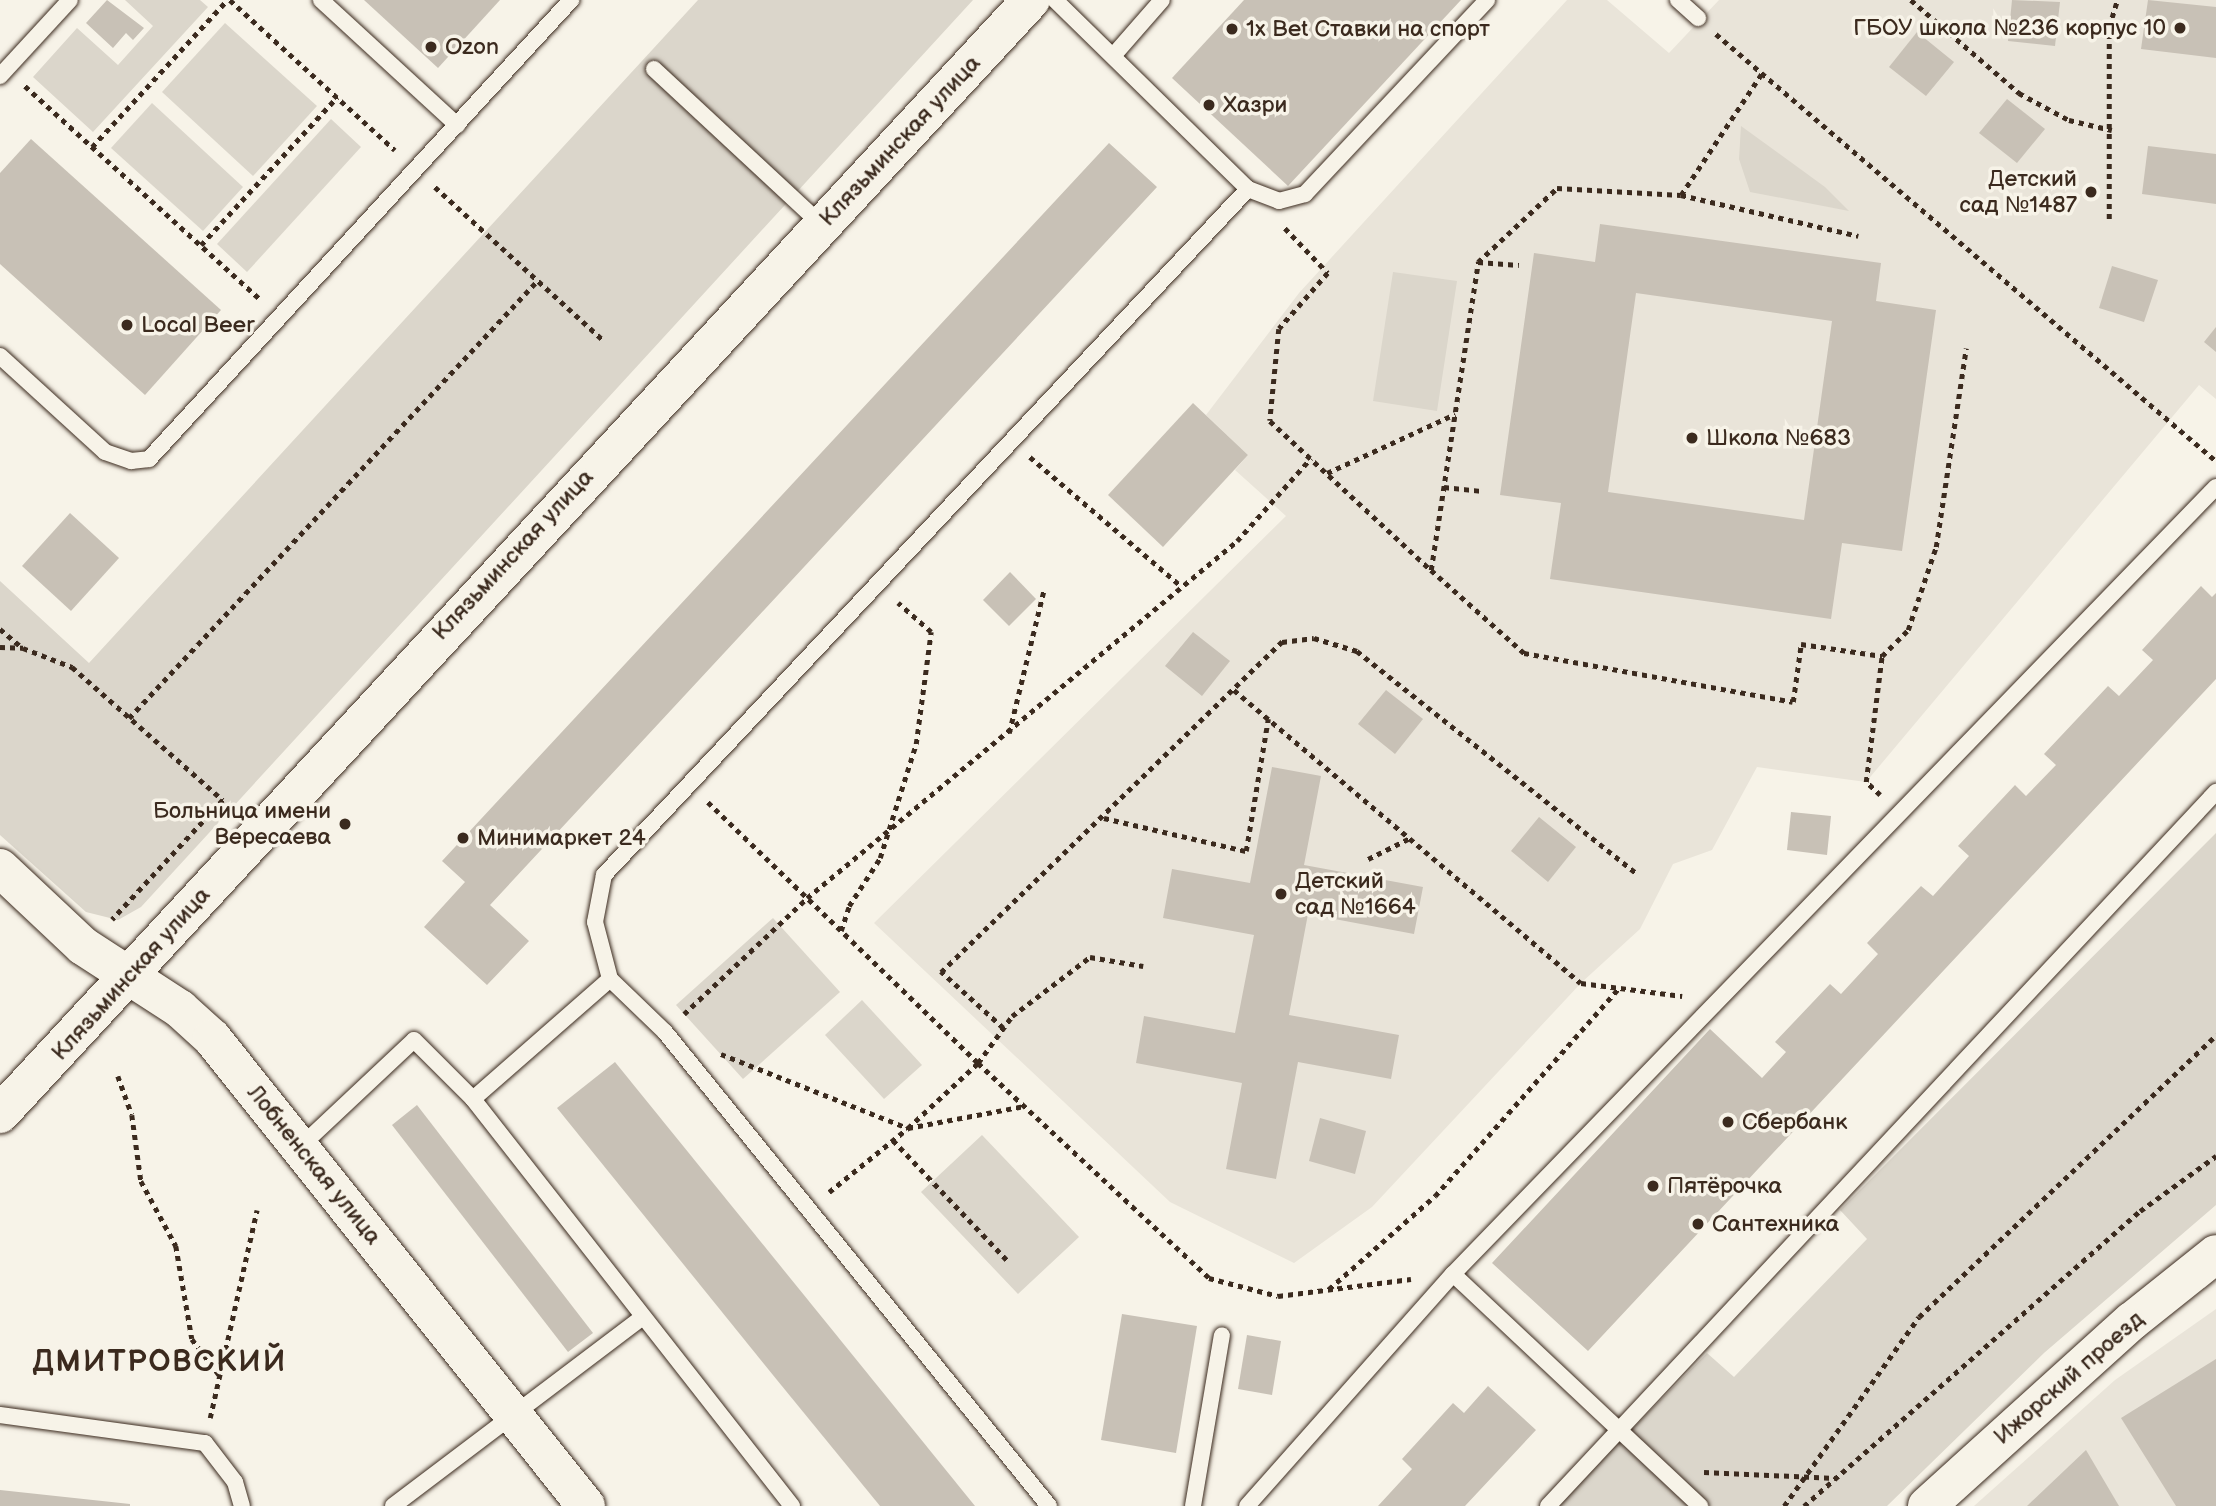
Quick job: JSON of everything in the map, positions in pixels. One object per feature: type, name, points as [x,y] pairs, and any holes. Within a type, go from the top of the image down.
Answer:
[{"type":"street","name":"Клязьминская улица","points":[[0,1114],[1031,0]]},
{"type":"street","name":"Лобненская улица","points":[[0,867],[83,946],[130,976],[212,1038],[586,1506]]},
{"type":"street","name":"Ижорский проезд","points":[[1927,1506],[2132,1321],[2216,1254]]},
{"type":"lane","points":[[3,73],[70,0]]},
{"type":"lane","points":[[321,0],[457,125]]},
{"type":"lane","points":[[0,356],[105,452],[131,461],[166,448],[571,0]]},
{"type":"lane","points":[[1055,0],[1248,189],[1279,201],[1305,194],[1487,0]]},
{"type":"lane","points":[[1113,56],[1162,0]]},
{"type":"lane","points":[[1678,0],[1698,18]]},
{"type":"lane","points":[[654,69],[822,225]]},
{"type":"lane","points":[[1049,1506],[665,1032],[610,979],[595,922],[604,875],[1248,189]]},
{"type":"lane","points":[[1247,1506],[1453,1274],[2216,487]]},
{"type":"lane","points":[[1548,1506],[1622,1432],[2216,792]]},
{"type":"lane","points":[[472,1098],[610,979]]},
{"type":"lane","points":[[299,1147],[414,1040],[472,1098],[792,1506]]},
{"type":"lane","points":[[1453,1274],[1700,1506]]},
{"type":"lane","points":[[393,1506],[515,1418],[643,1317]]},
{"type":"lane","points":[[1193,1506],[1222,1335]]},
{"type":"lane","points":[[0,1415],[205,1443],[235,1482],[242,1506]]},
{"type":"path","points":[[92,147],[228,0],[380,136]]},
{"type":"path","points":[[1911,0],[2019,93],[2069,120],[2112,130]]},
{"type":"path","points":[[2109,219],[2112,130],[2109,27],[2117,0]]},
{"type":"path","points":[[1698,18],[2216,461]]},
{"type":"path","points":[[3,73],[92,147],[283,320]]},
{"type":"path","points":[[1681,195],[1762,73]]},
{"type":"path","points":[[201,245],[337,97]]},
{"type":"path","points":[[1431,570],[1478,262],[1557,188],[1681,195],[1858,236]]},
{"type":"path","points":[[1248,189],[1328,273],[1279,329],[1270,421],[1524,653],[1793,702],[1801,644],[1882,656]]},
{"type":"path","points":[[452,202],[604,341]]},
{"type":"path","points":[[1478,262],[1519,265]]},
{"type":"path","points":[[129,718],[538,280]]},
{"type":"path","points":[[1900,812],[1866,782],[1882,656],[1908,630],[1926,586],[1966,348]]},
{"type":"path","points":[[1326,473],[1455,414]]},
{"type":"path","points":[[1012,441],[1181,586]]},
{"type":"path","points":[[1024,1106],[908,1128],[665,1032],[807,898],[1009,734],[1237,541],[1311,458]]},
{"type":"path","points":[[1444,487],[1481,491]]},
{"type":"path","points":[[841,931],[889,831],[916,744],[930,632],[877,584]]},
{"type":"path","points":[[1009,734],[1044,589]]},
{"type":"path","points":[[0,629],[23,648],[72,667],[223,800],[101,930]]},
{"type":"path","points":[[1003,1028],[941,972],[1104,818],[1282,642],[1314,638],[1357,652],[1637,874]]},
{"type":"path","points":[[0,647],[23,648]]},
{"type":"path","points":[[1234,690],[1581,983],[1717,1001]]},
{"type":"path","points":[[1104,818],[1246,851],[1268,718]]},
{"type":"path","points":[[690,785],[978,1063],[1209,1278],[1278,1296],[1453,1274]]},
{"type":"path","points":[[1368,859],[1410,838]]},
{"type":"path","points":[[808,1209],[908,1128],[978,1063],[1003,1028],[1090,957],[1143,967]]},
{"type":"path","points":[[1328,1290],[1435,1196],[1619,988]]},
{"type":"path","points":[[1784,1506],[1919,1317],[2216,1035]]},
{"type":"path","points":[[118,1076],[132,1115],[141,1181],[176,1246],[192,1339],[220,1376]]},
{"type":"path","points":[[893,1140],[1007,1260]]},
{"type":"path","points":[[1804,1506],[2140,1211],[2216,1156]]},
{"type":"path","points":[[205,1443],[257,1210]]},
{"type":"path","points":[[1701,1472],[1803,1479],[1836,1478]]},
{"type":"shaded area","points":[[125,0],[200,0],[208,7],[93,132],[33,77],[77,28],[118,65],[153,26]]},
{"type":"shaded area","points":[[698,0],[973,0],[141,907],[118,920],[86,912],[0,835],[0,581],[89,663]]},
{"type":"shaded area","points":[[1567,0],[1607,0],[1669,53],[1719,0],[2216,0],[2216,399],[2199,385],[1866,782],[1757,767],[1712,850],[1673,864],[1640,929],[1581,983],[1372,1207],[1294,1263],[1170,1202],[874,923],[1286,516],[1235,470],[1248,455],[1206,415],[1299,293]]},
{"type":"shaded area","points":[[225,23],[317,106],[253,176],[162,92]]},
{"type":"shaded area","points":[[152,103],[243,187],[203,231],[111,148]]},
{"type":"shaded area","points":[[331,119],[361,147],[247,272],[217,244]]},
{"type":"shaded area","points":[[1741,126],[1825,187],[1849,211],[1750,192],[1739,159]]},
{"type":"shaded area","points":[[1393,272],[1457,281],[1437,411],[1373,401]]},
{"type":"shaded area","points":[[2216,833],[2216,1205],[2044,1353],[1887,1506],[1556,1506],[1707,1353],[1734,1377],[1867,1239],[1840,1210]]},
{"type":"shaded area","points":[[773,918],[840,992],[743,1079],[676,1005]]},
{"type":"shaded area","points":[[862,1000],[922,1065],[884,1099],[825,1035]]},
{"type":"shaded area","points":[[982,1135],[1079,1237],[1018,1294],[921,1192]]},
{"type":"shaded area","points":[[2216,1309],[2216,1506],[1974,1506],[2115,1380]]},
{"type":"building","points":[[107,0],[144,28],[133,40],[126,33],[113,48],[86,23]]},
{"type":"building","points":[[364,0],[500,0],[438,68]]},
{"type":"building","points":[[1244,0],[1461,0],[1288,186],[1172,78]]},
{"type":"building","points":[[2012,0],[2060,2],[2055,46],[2008,41]]},
{"type":"building","name":"ГБОУ школа №236 корпус 10","points":[[2148,0],[2216,7],[2216,58],[2141,49]]},
{"type":"building","points":[[1917,32],[1954,62],[1926,96],[1889,67]]},
{"type":"building","points":[[2007,99],[2045,129],[2017,163],[1979,133]]},
{"type":"building","points":[[31,139],[221,310],[145,395],[0,264],[0,173]]},
{"type":"building","points":[[1109,143],[1157,187],[490,905],[529,941],[487,985],[424,927],[465,882],[442,861]]},
{"type":"building","points":[[2148,146],[2216,154],[2216,204],[2142,194]]},
{"type":"building","points":[[1600,224],[1881,263],[1876,301],[1936,310],[1902,551],[1842,543],[1831,619],[1550,579],[1561,503],[1500,495],[1534,253],[1595,262]],"holes":[[[1636,293],[1832,321],[1804,520],[1608,492]]]},
{"type":"building","points":[[2112,266],[2158,280],[2144,322],[2099,308]]},
{"type":"building","points":[[2216,327],[2216,352],[2204,342]]},
{"type":"building","points":[[1193,403],[1248,455],[1163,547],[1108,495]]},
{"type":"building","points":[[70,513],[119,558],[71,611],[22,566]]},
{"type":"building","points":[[1010,572],[1036,599],[1009,626],[983,600]]},
{"type":"building","points":[[2201,586],[2212,597],[2216,593],[2216,679],[1588,1351],[1492,1263],[1710,1029],[1762,1078],[1786,1052],[1775,1042],[1830,984],[1841,994],[1878,954],[1867,943],[1921,886],[1933,896],[1969,856],[1958,846],[2015,785],[2026,796],[2056,765],[2044,754],[2108,686],[2119,696],[2153,660],[2142,650]]},
{"type":"building","points":[[1193,632],[1230,661],[1202,696],[1165,666]]},
{"type":"building","points":[[1386,690],[1423,719],[1395,754],[1358,724]]},
{"type":"building","points":[[1272,767],[1321,776],[1304,865],[1423,887],[1414,934],[1308,914],[1289,1015],[1399,1035],[1391,1079],[1298,1062],[1276,1179],[1226,1169],[1242,1083],[1136,1063],[1144,1016],[1235,1033],[1254,935],[1163,918],[1172,869],[1250,883]]},
{"type":"building","points":[[1791,812],[1831,816],[1827,855],[1787,850]]},
{"type":"building","points":[[1539,817],[1576,847],[1548,882],[1511,851]]},
{"type":"building","points":[[615,1062],[975,1506],[880,1506],[777,1380],[557,1108]]},
{"type":"building","points":[[417,1105],[593,1333],[568,1352],[392,1125]]},
{"type":"building","points":[[1320,1118],[1366,1131],[1355,1174],[1309,1161]]},
{"type":"building","points":[[1122,1314],[1197,1326],[1176,1453],[1101,1440]]},
{"type":"building","points":[[1247,1335],[1281,1341],[1272,1395],[1238,1389]]},
{"type":"building","points":[[2216,1359],[2216,1506],[2176,1506],[2121,1418]]},
{"type":"building","points":[[1488,1386],[1536,1430],[1465,1506],[1378,1506],[1412,1469],[1402,1459],[1453,1403],[1464,1413]]},
{"type":"building","points":[[2086,1450],[2119,1506],[2027,1506]]},
{"type":"building","points":[[0,1490],[130,1504],[130,1506],[0,1506]]},
{"type":"place","name":"ГБОУ школа №236 корпус 10","points":[[2180,28]]},
{"type":"place","name":"1x Bet Ставки на спорт","points":[[1232,29]]},
{"type":"place","name":"Ozon","points":[[431,47]]},
{"type":"place","name":"Хазри","points":[[1209,105]]},
{"type":"place","name":"Детский сад №1487","points":[[2091,192]]},
{"type":"place","name":"Local Beer","points":[[127,325]]},
{"type":"place","name":"Школа №683","points":[[1692,438]]},
{"type":"place","name":"Больница имени Вересаева","points":[[345,824]]},
{"type":"place","name":"Минимаркет 24","points":[[463,838]]},
{"type":"place","name":"Детский сад №1664","points":[[1281,894]]},
{"type":"place","name":"Сбербанк","points":[[1728,1122]]},
{"type":"place","name":"Пятёрочка","points":[[1653,1186]]},
{"type":"place","name":"Сантехника","points":[[1698,1224]]},
{"type":"district","name":"ДМИТРОВСКИЙ","points":[[160,1362]]}]
